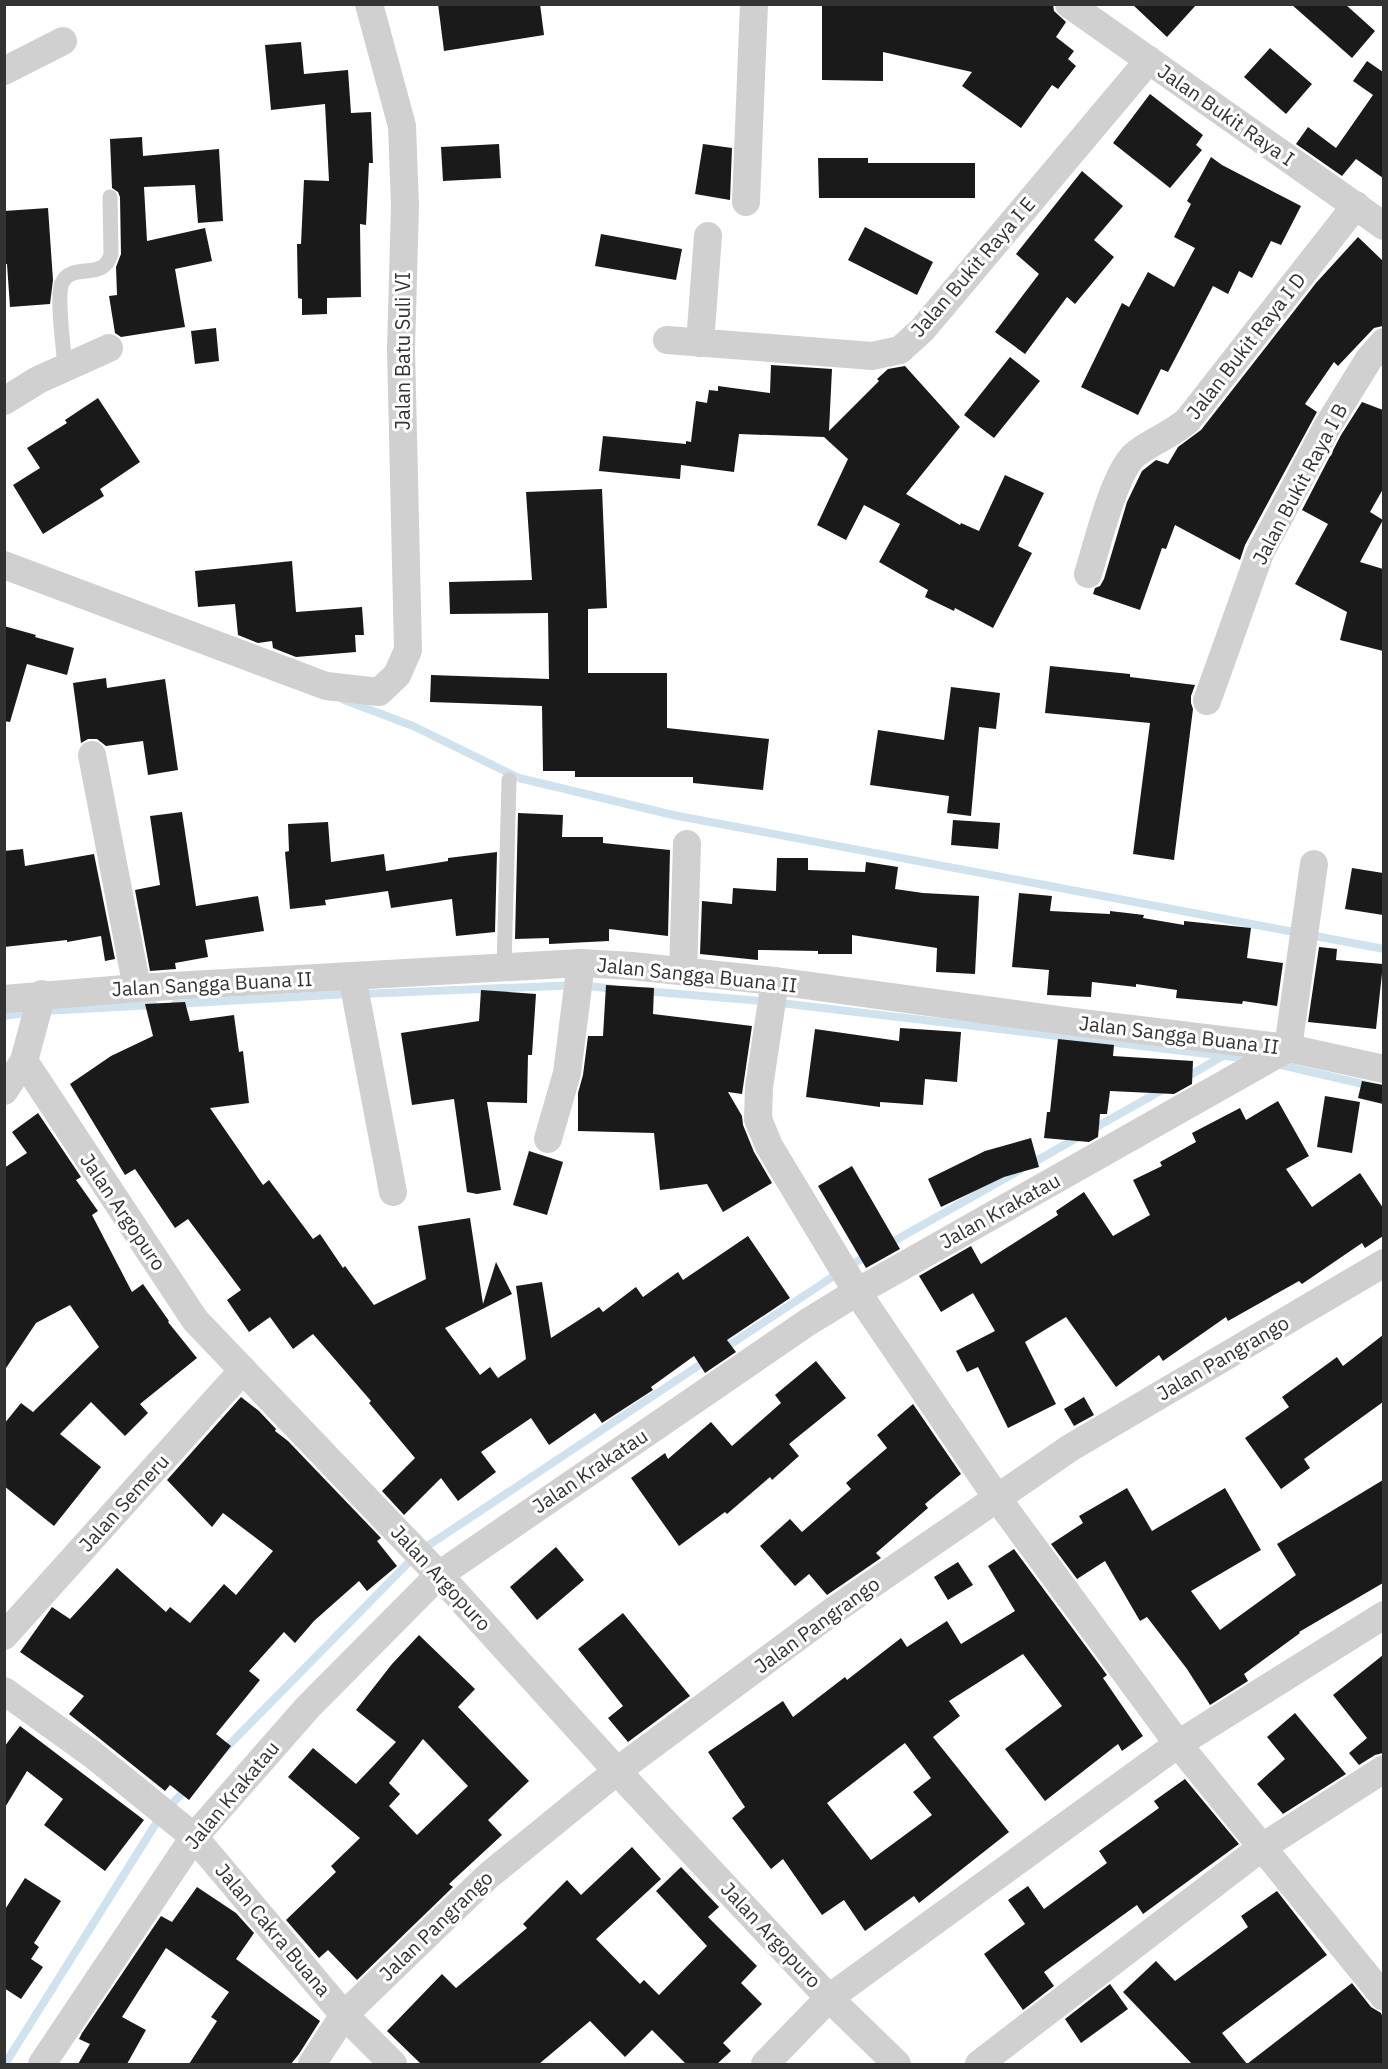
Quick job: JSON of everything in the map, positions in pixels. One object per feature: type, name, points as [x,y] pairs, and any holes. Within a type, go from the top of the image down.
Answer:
[{"type":"street","name":"Jalan Batu Suli VI","points":[[4,565],[326,686],[379,692],[397,675],[408,650],[401,349],[405,206],[402,126],[369,4]]},
{"type":"street","points":[[746,202],[754,4]]},
{"type":"street","name":"Jalan Bukit Raya I","points":[[1069,4],[1383,226]]},
{"type":"street","points":[[4,71],[63,41]]},
{"type":"street","name":"Jalan Bukit Raya I E","points":[[667,340],[872,356],[900,350],[922,330],[1149,60]]},
{"type":"street","name":"Jalan Bukit Raya I D","points":[[1088,574],[1117,484],[1126,465],[1136,453],[1175,432],[1188,420],[1356,205]]},
{"type":"street","points":[[700,343],[708,236]]},
{"type":"street","name":"Jalan Bukit Raya I B","points":[[1207,701],[1260,553],[1327,427],[1369,359],[1383,342]]},
{"type":"street","points":[[4,401],[38,380],[109,348]]},
{"type":"street","points":[[92,755],[137,988]]},
{"type":"street","points":[[683,972],[687,844]]},
{"type":"street","points":[[1288,1048],[1314,864]]},
{"type":"street","points":[[548,1139],[567,1073],[581,963]]},
{"type":"street","name":"Jalan Sangga Buana II","points":[[4,999],[42,994],[137,988],[581,963],[775,981],[1055,1020],[1288,1048],[1383,1069]]},
{"type":"street","points":[[352,976],[393,1192]]},
{"type":"street","points":[[775,981],[759,1087],[758,1119],[769,1146],[856,1292],[997,1498],[1178,1744],[1383,1997]]},
{"type":"street","points":[[4,1091],[24,1061],[42,994]]},
{"type":"street","name":"Jalan Krakatau","points":[[42,2064],[194,1837],[308,1707],[439,1575],[808,1322],[856,1292],[1288,1048]]},
{"type":"street","name":"Jalan Argopuro","points":[[24,1061],[195,1320],[439,1575],[617,1771],[829,1998],[897,2064]]},
{"type":"street","name":"Jalan Pangrango","points":[[312,2064],[344,2015],[488,1875],[617,1771],[833,1611],[1070,1448],[1383,1263]]},
{"type":"street","name":"Jalan Semeru","points":[[4,1636],[243,1370]]},
{"type":"street","points":[[765,2064],[829,1998],[1178,1744],[1383,1616]]},
{"type":"street","name":"Jalan Cakra Buana","points":[[4,1691],[92,1754],[194,1837],[344,2015],[393,2064]]},
{"type":"street","points":[[979,2064],[1261,1848],[1383,1769]]},
{"type":"lane","points":[[65,368],[60,297],[62,282],[71,273],[100,269],[109,263],[111,254],[110,197]]},
{"type":"lane","points":[[504,968],[509,780]]},
{"type":"building","points":[[438,4],[540,4],[544,35],[444,51]]},
{"type":"building","points":[[822,4],[1053,4],[1054,11],[1066,22],[1056,37],[1074,51],[1068,59],[1076,66],[1058,89],[1052,85],[1021,128],[962,86],[972,72],[883,52],[883,81],[822,80]]},
{"type":"building","points":[[1132,4],[1197,4],[1167,37]]},
{"type":"building","points":[[1291,4],[1345,4],[1375,31],[1352,58]]},
{"type":"building","points":[[301,42],[304,74],[348,70],[351,113],[371,112],[373,163],[369,163],[366,225],[360,224],[361,297],[327,298],[327,314],[302,315],[302,299],[298,298],[297,244],[301,244],[304,180],[329,181],[325,104],[271,110],[265,45]]},
{"type":"building","points":[[1270,48],[1312,84],[1286,114],[1244,77]]},
{"type":"building","points":[[1367,61],[1383,72],[1383,178],[1356,159],[1342,176],[1296,144],[1308,127],[1336,148],[1373,95],[1353,81]]},
{"type":"building","points":[[1150,94],[1203,135],[1196,145],[1202,150],[1170,188],[1113,143]]},
{"type":"building","points":[[142,137],[143,156],[219,149],[223,221],[198,223],[195,185],[144,187],[147,241],[205,228],[212,261],[175,269],[185,327],[121,337],[115,333],[109,296],[117,295],[116,267],[121,254],[120,197],[118,192],[112,188],[110,139]]},
{"type":"building","points":[[499,144],[501,178],[443,181],[441,147]]},
{"type":"building","points":[[703,144],[732,148],[730,200],[695,194]]},
{"type":"building","points":[[1211,157],[1301,206],[1281,245],[1271,241],[1252,278],[1239,271],[1228,294],[1213,286],[1168,372],[1161,369],[1138,415],[1081,387],[1122,303],[1129,307],[1148,272],[1174,287],[1195,248],[1174,237],[1191,204],[1187,201]]},
{"type":"building","points":[[818,158],[868,158],[868,163],[975,163],[975,198],[819,198]]},
{"type":"building","points":[[1082,171],[1123,206],[1094,240],[1114,257],[1075,304],[1067,297],[1025,354],[995,332],[1039,274],[1016,254]]},
{"type":"building","points":[[48,208],[53,280],[50,304],[10,307],[7,264],[4,264],[4,211]]},
{"type":"building","points":[[865,227],[933,262],[917,295],[848,260]]},
{"type":"building","points":[[601,234],[682,249],[676,280],[595,266]]},
{"type":"building","points":[[1358,237],[1383,261],[1383,326],[1374,328],[1338,366],[1334,362],[1305,404],[1317,412],[1245,545],[1240,560],[1175,525],[1166,549],[1162,548],[1140,610],[1093,594],[1095,588],[1100,586],[1104,579],[1127,502],[1142,471],[1156,460],[1168,464],[1178,447],[1201,430],[1316,283]]},
{"type":"building","points":[[216,328],[219,361],[195,364],[191,331]]},
{"type":"building","points":[[1010,357],[1040,381],[994,438],[964,415]]},
{"type":"building","points":[[771,365],[832,369],[829,431],[888,369],[905,366],[960,427],[906,494],[960,525],[961,523],[979,531],[1005,475],[1044,493],[1018,546],[1032,553],[993,628],[955,608],[954,611],[925,597],[928,590],[879,562],[900,524],[864,505],[846,540],[817,525],[848,459],[824,437],[739,434],[734,472],[681,465],[680,479],[599,471],[603,436],[686,444],[686,441],[691,442],[696,401],[707,403],[709,390],[718,391],[718,386],[770,393]]},
{"type":"building","points":[[98,398],[140,462],[100,489],[104,496],[43,534],[13,485],[40,468],[27,448],[67,423],[65,420]]},
{"type":"building","points":[[1362,402],[1383,410],[1383,489],[1370,512],[1383,520],[1360,562],[1383,569],[1383,651],[1340,640],[1347,612],[1295,584],[1328,524],[1302,510],[1341,435]]},
{"type":"building","points":[[602,489],[607,608],[588,609],[588,673],[667,673],[667,728],[769,739],[763,790],[693,783],[693,777],[575,777],[575,771],[543,771],[542,706],[430,702],[431,675],[549,679],[548,613],[450,614],[449,582],[532,580],[526,492]]},
{"type":"building","points":[[292,561],[296,612],[362,607],[364,635],[355,635],[356,652],[296,657],[273,648],[272,641],[258,643],[238,635],[235,604],[198,607],[195,571]]},
{"type":"building","points":[[4,626],[74,648],[67,675],[27,664],[10,722],[4,721]]},
{"type":"building","points":[[1050,666],[1130,674],[1130,677],[1195,685],[1191,696],[1193,709],[1174,860],[1133,854],[1150,723],[1045,713]]},
{"type":"building","points":[[106,678],[107,688],[165,679],[178,770],[148,775],[143,741],[106,746],[97,739],[88,739],[81,743],[73,683]]},
{"type":"building","points":[[951,687],[1000,693],[996,729],[979,727],[971,816],[947,813],[949,796],[870,785],[878,730],[944,740]]},
{"type":"building","points":[[182,812],[196,906],[258,896],[264,931],[205,940],[208,957],[175,963],[176,969],[150,971],[135,890],[160,885],[150,816]]},
{"type":"building","points":[[518,813],[563,815],[562,837],[603,837],[603,843],[670,850],[668,936],[609,929],[609,941],[549,944],[549,938],[515,939]]},
{"type":"building","points":[[953,820],[1000,823],[998,849],[951,845]]},
{"type":"building","points":[[328,822],[331,862],[384,854],[386,871],[448,861],[448,858],[497,852],[495,932],[456,936],[452,899],[391,908],[388,891],[325,900],[326,905],[290,909],[285,852],[289,851],[288,824]]},
{"type":"building","points":[[23,849],[25,866],[94,854],[115,959],[105,961],[101,936],[67,942],[67,940],[4,947],[4,851]]},
{"type":"building","points":[[777,858],[808,858],[808,870],[865,872],[866,862],[898,867],[895,889],[979,896],[975,974],[936,972],[937,948],[852,935],[852,954],[758,950],[758,960],[700,954],[702,901],[732,904],[733,888],[776,891]]},
{"type":"building","points":[[1352,868],[1383,873],[1383,915],[1345,909]]},
{"type":"building","points":[[1019,893],[1052,896],[1050,911],[1110,914],[1110,911],[1144,915],[1143,918],[1184,925],[1184,921],[1251,928],[1247,958],[1283,963],[1277,1006],[1243,1001],[1242,1004],[1176,998],[1177,990],[1136,984],[1136,987],[1092,982],[1091,997],[1047,995],[1049,970],[1012,967]]},
{"type":"building","points":[[1319,947],[1337,949],[1336,960],[1383,964],[1376,1029],[1308,1022]]},
{"type":"building","points":[[606,985],[654,988],[653,1014],[752,1026],[742,1094],[728,1092],[742,1116],[743,1125],[754,1152],[772,1183],[723,1212],[707,1184],[660,1190],[654,1133],[578,1131],[578,1093],[583,1075],[588,1036],[603,1036]]},
{"type":"building","points":[[481,990],[536,994],[532,1055],[528,1055],[527,1103],[487,1102],[501,1190],[477,1194],[467,1192],[454,1099],[412,1105],[401,1033],[479,1021]]},
{"type":"building","points":[[185,1002],[190,1021],[234,1015],[239,1052],[243,1051],[249,1103],[210,1108],[263,1185],[269,1180],[313,1239],[320,1234],[343,1268],[345,1266],[374,1305],[426,1279],[418,1226],[470,1218],[483,1304],[496,1262],[512,1294],[445,1328],[480,1375],[490,1367],[498,1378],[526,1359],[516,1286],[542,1282],[551,1338],[599,1307],[603,1312],[636,1287],[643,1297],[678,1272],[683,1280],[748,1236],[790,1298],[727,1340],[736,1352],[705,1373],[694,1356],[651,1387],[653,1390],[602,1423],[595,1413],[549,1445],[531,1418],[481,1452],[496,1472],[458,1501],[441,1478],[404,1515],[382,1491],[415,1458],[369,1403],[371,1401],[313,1334],[293,1349],[270,1317],[249,1332],[227,1300],[241,1290],[188,1219],[175,1228],[135,1169],[125,1175],[70,1084],[111,1056],[153,1036],[145,1004]]},
{"type":"building","points":[[900,1028],[961,1032],[957,1082],[925,1079],[923,1105],[880,1102],[880,1107],[806,1097],[815,1029],[899,1041]]},
{"type":"building","points":[[1058,1039],[1114,1045],[1113,1056],[1193,1061],[1192,1084],[1174,1094],[1110,1091],[1107,1114],[1100,1114],[1098,1137],[1089,1142],[1044,1138],[1047,1112],[1050,1112]]},
{"type":"building","points":[[1362,1081],[1383,1085],[1383,1104],[1358,1098]]},
{"type":"building","points":[[1325,1096],[1360,1102],[1352,1153],[1317,1147]]},
{"type":"building","points":[[1278,1101],[1309,1156],[1286,1169],[1312,1207],[1360,1173],[1383,1208],[1383,1236],[1365,1248],[1362,1243],[1302,1284],[1299,1281],[1228,1321],[1226,1317],[1163,1361],[1159,1355],[1116,1387],[1066,1317],[1025,1342],[1056,1404],[1008,1428],[978,1367],[967,1372],[956,1351],[995,1331],[973,1293],[941,1312],[919,1276],[971,1246],[981,1264],[1058,1215],[1056,1211],[1084,1192],[1113,1236],[1150,1215],[1133,1180],[1162,1166],[1160,1162],[1196,1142],[1192,1133],[1240,1108],[1246,1120]]},
{"type":"building","points":[[38,1113],[81,1177],[76,1180],[98,1211],[92,1215],[132,1292],[143,1284],[168,1322],[197,1358],[140,1404],[148,1413],[125,1436],[91,1402],[60,1434],[101,1467],[54,1526],[4,1486],[4,1424],[21,1403],[33,1412],[99,1347],[70,1305],[36,1323],[4,1371],[4,1168],[27,1153],[12,1132]]},
{"type":"building","points":[[1031,1138],[1039,1167],[1004,1177],[941,1207],[928,1179],[985,1151]]},
{"type":"building","points":[[529,1151],[563,1162],[547,1215],[513,1205]]},
{"type":"building","points":[[852,1166],[900,1249],[866,1268],[818,1186]]},
{"type":"building","points":[[1383,1335],[1383,1402],[1304,1459],[1310,1468],[1281,1489],[1245,1438],[1289,1407],[1282,1397],[1337,1357],[1343,1366]]},
{"type":"building","points":[[816,1361],[846,1398],[789,1444],[799,1456],[772,1480],[770,1477],[727,1514],[725,1512],[679,1546],[631,1478],[665,1453],[668,1459],[711,1422],[732,1446],[781,1403],[775,1395]]},
{"type":"building","points":[[241,1397],[259,1411],[276,1429],[275,1431],[288,1441],[381,1538],[377,1541],[397,1566],[367,1591],[359,1581],[314,1621],[295,1643],[284,1632],[249,1671],[260,1680],[216,1734],[231,1746],[189,1800],[170,1785],[165,1791],[69,1714],[84,1696],[20,1652],[52,1607],[70,1619],[117,1568],[166,1612],[170,1607],[190,1623],[224,1584],[236,1595],[273,1551],[223,1513],[212,1527],[167,1480]]},
{"type":"building","points":[[1084,1397],[1094,1415],[1074,1426],[1064,1409]]},
{"type":"building","points":[[913,1404],[961,1474],[925,1504],[928,1508],[876,1553],[881,1558],[827,1595],[809,1574],[795,1586],[760,1546],[790,1519],[802,1532],[851,1489],[846,1483],[887,1448],[877,1435]]},
{"type":"building","points":[[1383,1480],[1383,1583],[1299,1632],[1244,1674],[1248,1681],[1210,1705],[1187,1669],[1147,1617],[1140,1621],[1105,1561],[1077,1579],[1051,1544],[1083,1523],[1079,1516],[1127,1488],[1152,1531],[1225,1488],[1261,1550],[1191,1591],[1220,1630],[1296,1575],[1277,1544]]},
{"type":"building","points":[[556,1547],[584,1580],[537,1620],[510,1587]]},
{"type":"building","points":[[1014,1549],[1107,1675],[1103,1678],[1143,1736],[1122,1751],[1118,1744],[1045,1801],[1005,1749],[1062,1706],[1023,1654],[949,1701],[960,1716],[933,1737],[1009,1832],[919,1903],[914,1896],[865,1931],[844,1900],[822,1915],[783,1859],[771,1869],[732,1818],[745,1807],[708,1752],[783,1701],[793,1717],[845,1677],[847,1680],[901,1638],[907,1647],[947,1621],[961,1644],[1015,1611],[988,1566]],"holes":[[[905,1743],[931,1778],[913,1792],[932,1815],[871,1860],[827,1803]]]},
{"type":"building","points":[[958,1562],[973,1585],[948,1600],[934,1577]]},
{"type":"building","points":[[623,1613],[690,1696],[628,1742],[608,1718],[623,1706],[578,1649]]},
{"type":"building","points":[[419,1635],[475,1689],[458,1707],[529,1781],[488,1820],[502,1835],[449,1884],[453,1887],[357,1980],[328,1950],[319,1958],[286,1920],[336,1872],[331,1866],[360,1838],[288,1777],[313,1748],[356,1784],[396,1742],[356,1710],[392,1664]],"holes":[[[423,1739],[468,1786],[417,1835],[389,1806],[400,1794],[389,1783]]]},
{"type":"building","points":[[1383,1655],[1383,1753],[1359,1765],[1349,1753],[1367,1738],[1333,1695]]},
{"type":"building","points":[[1295,1713],[1346,1774],[1283,1814],[1257,1784],[1285,1759],[1267,1737]]},
{"type":"building","points":[[20,1726],[144,1820],[105,1871],[44,1825],[63,1799],[27,1771],[4,1809],[4,1747]]},
{"type":"building","points":[[1185,1779],[1239,1844],[1143,1914],[1137,1905],[1044,1972],[1054,1986],[1023,2010],[984,1954],[1025,1924],[1008,1900],[1028,1886],[1044,1909],[1107,1863],[1099,1851],[1159,1808],[1154,1801]]},
{"type":"building","points":[[632,1847],[661,1879],[596,1939],[640,1984],[644,1980],[659,1995],[707,1946],[656,1891],[681,1867],[719,1907],[708,1917],[757,1966],[741,1983],[762,2004],[723,2043],[731,2051],[717,2064],[686,2064],[652,2030],[625,2057],[590,2021],[539,2064],[421,2064],[387,2031],[442,1974],[456,1988],[527,1928],[523,1924],[567,1880],[581,1895]]},
{"type":"building","points":[[25,1878],[61,1901],[34,1943],[39,1947],[31,1959],[43,1967],[21,1999],[4,1988],[4,1911]]},
{"type":"building","points":[[197,1887],[236,1913],[254,1933],[236,1959],[320,2021],[299,2054],[291,2064],[189,2064],[217,2021],[211,2017],[229,1992],[166,1948],[122,2017],[146,2030],[127,2064],[78,2064],[90,2044],[79,2039],[82,2033],[161,1916],[172,1922]]},
{"type":"building","points":[[1277,1891],[1327,1955],[1222,2033],[1247,2064],[1192,2064],[1123,1992],[1156,1961],[1175,1981],[1248,1927],[1241,1916]]},
{"type":"building","points":[[1352,1983],[1371,2007],[1381,2013],[1383,2018],[1383,2064],[1247,2064]]},
{"type":"building","points":[[1110,1984],[1128,2009],[1081,2043],[1065,2019]]},
{"type":"waterway","points":[[344,700],[413,726],[519,778],[673,815],[1299,933]]},
{"type":"waterway","points":[[1310,935],[1384,949]]},
{"type":"waterway","points":[[361,994],[579,985],[615,989]]},
{"type":"waterway","points":[[645,991],[772,1002],[1250,1059]]},
{"type":"waterway","points":[[175,1004],[349,994]]},
{"type":"waterway","points":[[43,1011],[154,1005]]},
{"type":"waterway","points":[[4,1016],[31,1012]]},
{"type":"waterway","points":[[1185,1078],[1223,1056]]},
{"type":"waterway","points":[[1277,1064],[1384,1089]]},
{"type":"waterway","points":[[1091,1130],[1164,1089]]},
{"type":"waterway","points":[[1031,1164],[1080,1136]]},
{"type":"waterway","points":[[887,1245],[1020,1170]]},
{"type":"waterway","points":[[722,1350],[868,1255]]},
{"type":"waterway","points":[[423,1549],[707,1360]]},
{"type":"waterway","points":[[222,1752],[414,1557]]},
{"type":"waterway","points":[[168,1808],[187,1788]]},
{"type":"waterway","points":[[5,2064],[160,1817]]}]
